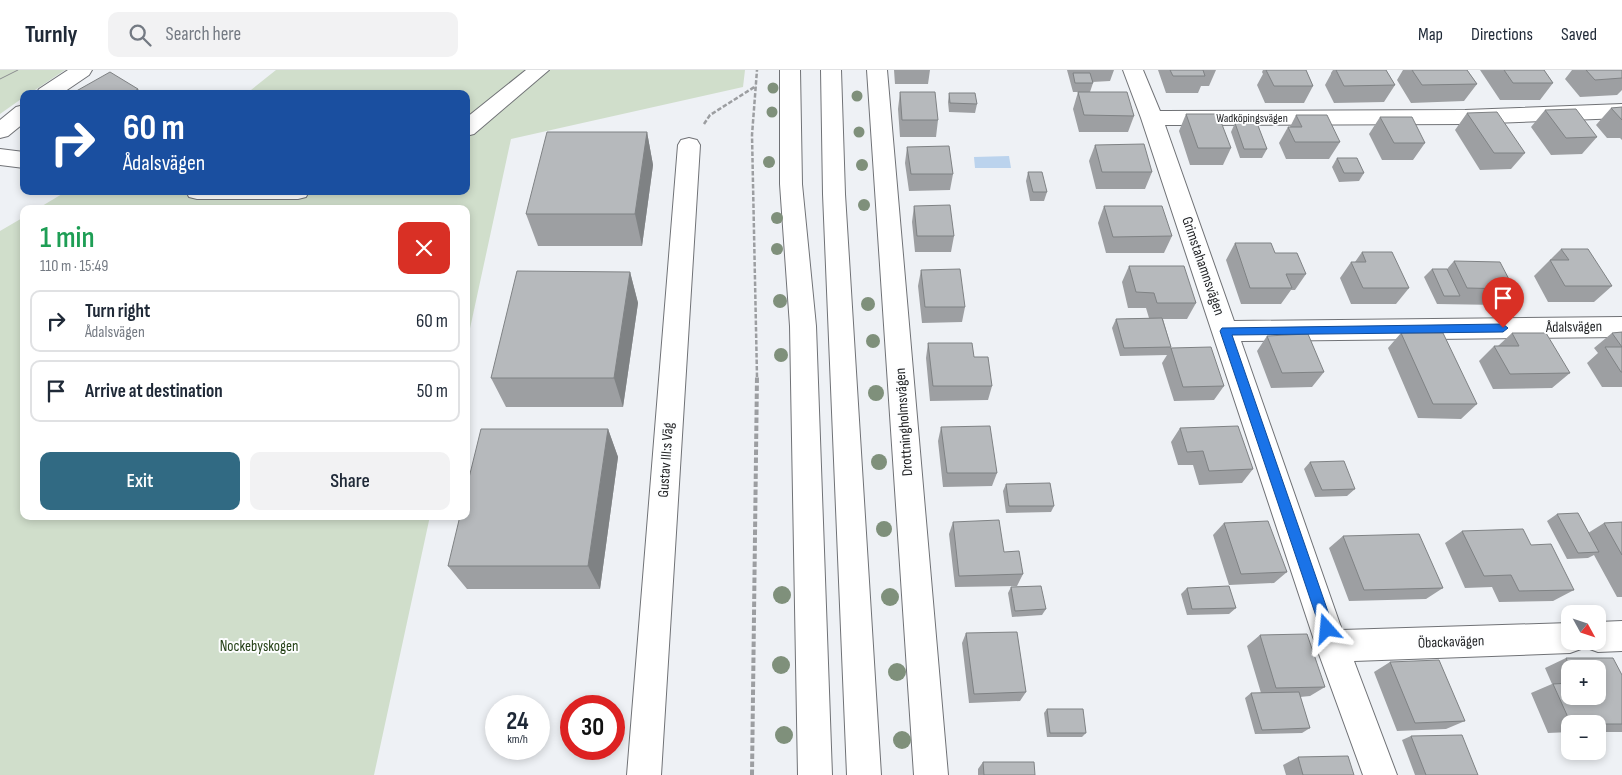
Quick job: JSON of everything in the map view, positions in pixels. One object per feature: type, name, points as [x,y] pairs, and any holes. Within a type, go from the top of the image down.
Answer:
[{"type":"street","points":[[52,90],[82,70]]},
{"type":"street","points":[[470,126],[539,70]]},
{"type":"street","points":[[790,70],[791,184],[803,326],[815,775]]},
{"type":"street","points":[[831,70],[834,194],[864,775]]},
{"type":"street","name":"Drottningholmsvägen","points":[[877,70],[931,775]]},
{"type":"street","name":"Grimstahamnsvägen","points":[[1133,70],[1152,118],[1226,331],[1332,646],[1380,775]]},
{"type":"street","name":"Wadköpingsvägen","points":[[1152,118],[1465,117],[1622,111]]},
{"type":"street","points":[[0,132],[20,115]]},
{"type":"street","name":"Gustav III:s Väg","points":[[644,775],[689,145]]},
{"type":"street","points":[[0,157],[20,160]]},
{"type":"street","name":"Ådalsvägen","points":[[1226,331],[1622,327]]},
{"type":"street","points":[[1606,637],[1622,636]]},
{"type":"street","name":"Öbackavägen","points":[[1332,646],[1561,638]]},
{"type":"path","points":[[752,775],[757,376],[752,135],[757,70]]},
{"type":"path","points":[[689,145],[710,115],[756,86]]},
{"type":"green space","points":[[0,70],[65,70],[35,90],[20,90],[20,100],[0,114]]},
{"type":"green space","points":[[276,70],[745,70],[743,87],[511,139],[470,329],[470,205],[44,205],[60,195],[470,195],[470,90],[251,90]]},
{"type":"green space","name":"Nockebyskogen","points":[[20,219],[20,520],[429,520],[374,775],[0,775],[0,231]]},
{"type":"water","points":[[1009,156],[1011,168],[975,168],[974,157]]},
{"type":"building","points":[[1170,70],[1203,70],[1205,76],[1173,76]]},
{"type":"building","points":[[1266,70],[1306,70],[1313,86],[1274,86]]},
{"type":"building","points":[[1336,70],[1386,70],[1395,85],[1344,86]]},
{"type":"building","points":[[1412,70],[1467,70],[1477,84],[1422,85]]},
{"type":"building","points":[[1504,70],[1544,70],[1553,83],[1513,83]]},
{"type":"building","points":[[1586,70],[1622,70],[1622,78],[1595,80]]},
{"type":"building","points":[[110,72],[138,89],[136,90],[78,90]]},
{"type":"building","points":[[1073,73],[1090,73],[1093,83],[1075,83]]},
{"type":"building","points":[[900,92],[935,92],[938,120],[902,120]]},
{"type":"building","points":[[1078,92],[1127,92],[1134,116],[1084,115]]},
{"type":"building","points":[[949,93],[975,93],[977,104],[950,103]]},
{"type":"building","points":[[1622,107],[1622,120],[1611,108]]},
{"type":"building","points":[[1576,109],[1597,137],[1566,138],[1545,110]]},
{"type":"building","points":[[1497,112],[1525,153],[1494,153],[1467,113]]},
{"type":"building","points":[[1186,114],[1218,114],[1231,148],[1198,148]]},
{"type":"building","points":[[1296,115],[1327,115],[1340,142],[1295,142],[1288,127],[1302,127]]},
{"type":"building","points":[[1380,117],[1412,117],[1425,143],[1394,143]]},
{"type":"building","points":[[1235,123],[1257,123],[1267,149],[1244,149]]},
{"type":"building","points":[[547,132],[647,132],[635,214],[526,214]]},
{"type":"building","points":[[1144,144],[1152,172],[1102,172],[1095,145]]},
{"type":"building","points":[[949,146],[953,174],[911,174],[907,147]]},
{"type":"building","points":[[1337,158],[1357,158],[1364,173],[1344,173]]},
{"type":"building","points":[[1028,172],[1042,172],[1047,192],[1033,192]]},
{"type":"building","points":[[950,205],[954,236],[917,236],[914,206]]},
{"type":"building","points":[[1104,206],[1162,206],[1172,236],[1113,237]]},
{"type":"building","points":[[1235,243],[1271,243],[1275,253],[1297,253],[1306,274],[1286,274],[1292,288],[1250,288]]},
{"type":"building","points":[[1561,249],[1588,249],[1612,286],[1565,286],[1550,260],[1569,260]]},
{"type":"building","points":[[1362,252],[1392,252],[1409,288],[1363,288],[1351,262],[1366,262]]},
{"type":"building","points":[[1454,261],[1500,262],[1514,289],[1467,288]]},
{"type":"building","points":[[1129,266],[1184,266],[1196,303],[1157,303],[1154,293],[1136,292]]},
{"type":"building","points":[[960,269],[965,307],[925,307],[921,270]]},
{"type":"building","points":[[1432,269],[1447,269],[1460,296],[1444,296]]},
{"type":"building","points":[[517,271],[630,272],[614,378],[491,378]]},
{"type":"building","points":[[1162,318],[1171,347],[1124,348],[1116,319]]},
{"type":"building","points":[[1622,332],[1622,347],[1612,333]]},
{"type":"building","points":[[1401,333],[1443,333],[1477,404],[1433,404]]},
{"type":"building","points":[[1512,333],[1546,333],[1570,373],[1510,374],[1494,346],[1519,346]]},
{"type":"building","points":[[1308,334],[1324,372],[1282,373],[1267,336]]},
{"type":"building","points":[[928,343],[972,343],[974,357],[988,357],[992,386],[933,386]]},
{"type":"building","points":[[1211,347],[1224,386],[1183,387],[1171,348]]},
{"type":"building","points":[[1605,347],[1622,347],[1622,372],[1621,372]]},
{"type":"building","points":[[990,426],[997,473],[947,473],[941,427]]},
{"type":"building","points":[[1238,426],[1253,469],[1209,471],[1203,451],[1187,452],[1180,428]]},
{"type":"building","points":[[481,429],[608,429],[588,566],[448,566],[459,520],[470,520],[470,474]]},
{"type":"building","points":[[1344,461],[1355,489],[1322,490],[1310,462]]},
{"type":"building","points":[[1050,483],[1054,506],[1009,506],[1006,484]]},
{"type":"building","points":[[1578,513],[1599,552],[1578,553],[1557,514]]},
{"type":"building","points":[[999,520],[1004,552],[1019,551],[1023,574],[959,576],[953,522]]},
{"type":"building","points":[[1268,521],[1287,572],[1241,574],[1224,523]]},
{"type":"building","points":[[1622,522],[1622,555],[1604,523]]},
{"type":"building","points":[[1523,529],[1531,545],[1551,544],[1574,590],[1519,591],[1511,575],[1484,576],[1462,531]]},
{"type":"building","points":[[1419,534],[1443,588],[1364,590],[1343,536]]},
{"type":"building","points":[[1041,586],[1046,609],[1015,611],[1011,587]]},
{"type":"building","points":[[1229,586],[1236,608],[1192,609],[1187,588]]},
{"type":"building","points":[[1017,632],[1026,692],[974,694],[966,633]]},
{"type":"building","points":[[1307,634],[1325,687],[1276,688],[1260,635]]},
{"type":"building","points":[[1566,658],[1613,658],[1622,675],[1622,724],[1606,724],[1606,715],[1567,715],[1562,705],[1606,705],[1606,660],[1567,660]]},
{"type":"building","points":[[1439,660],[1465,721],[1415,723],[1390,662]]},
{"type":"building","points":[[1553,684],[1561,684],[1561,702]]},
{"type":"building","points":[[1299,692],[1310,728],[1262,730],[1251,693]]},
{"type":"building","points":[[1047,709],[1083,709],[1086,733],[1050,733]]},
{"type":"building","points":[[1462,735],[1478,775],[1426,775],[1411,736]]},
{"type":"building","points":[[1348,756],[1354,775],[1303,775],[1298,757]]},
{"type":"building","points":[[983,762],[1034,762],[1035,775],[984,775]]},
{"type":"tram line","points":[[0,79],[18,70]]},
{"type":"route","points":[[1327,629],[1226,331],[1503,328]]}]
